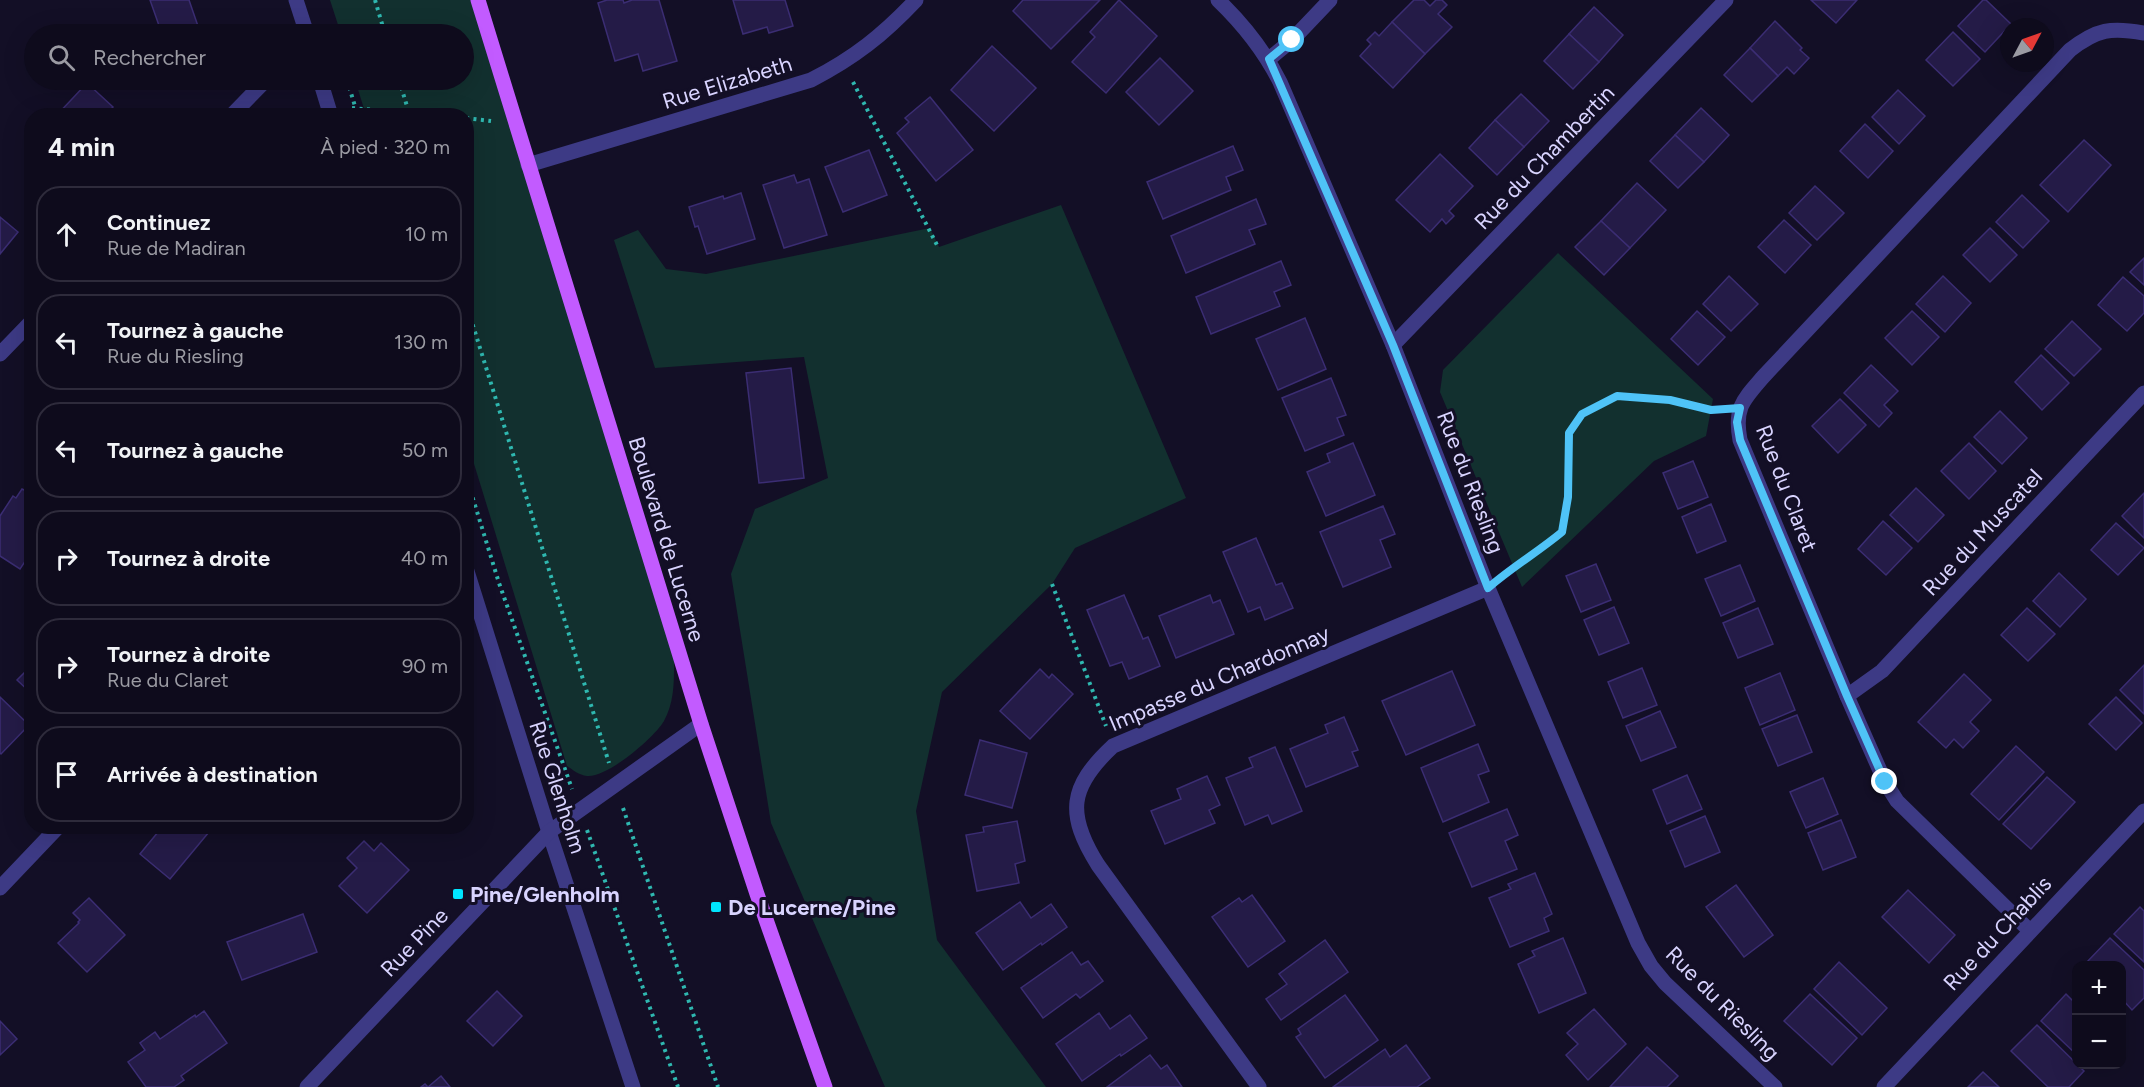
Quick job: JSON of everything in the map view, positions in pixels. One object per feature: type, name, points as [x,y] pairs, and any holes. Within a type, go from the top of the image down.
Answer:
[{"type":"main road","name":"Boulevard de Lucerne","points":[[478,0],[701,724],[825,1087]]},
{"type":"street","points":[[296,0],[304,24]]},
{"type":"street","name":"Rue Elizabeth","points":[[528,165],[811,80],[843,63],[871,43],[916,0]]},
{"type":"street","name":"Rue du Riesling","points":[[1218,0],[1244,24],[1269,59],[1393,345],[1488,588],[1638,943],[1651,966],[1665,983],[1775,1087]]},
{"type":"street","points":[[1269,59],[1292,40],[1330,0]]},
{"type":"street","name":"Rue du Chambertin","points":[[1393,345],[1726,0]]},
{"type":"street","name":"Rue du Claret","points":[[2030,931],[1897,801],[1885,782],[1740,440],[1737,422],[1740,408],[1748,394],[1763,377],[2070,50],[2089,36],[2110,30],[2144,33]]},
{"type":"street","points":[[239,108],[256,90]]},
{"type":"street","points":[[323,90],[328,108]]},
{"type":"street","points":[[0,354],[24,329]]},
{"type":"street","name":"Rue du Muscatel","points":[[1847,696],[1882,671],[2144,393]]},
{"type":"street","name":"Impasse du Chardonnay","points":[[1259,1087],[1085,844],[1077,822],[1077,801],[1083,782],[1094,764],[1113,746],[1488,588]]},
{"type":"street","name":"Rue Glenholm","points":[[474,593],[633,1087]]},
{"type":"street","name":"Rue Pine","points":[[307,1087],[549,832],[701,724]]},
{"type":"street","name":"Rue du Chablis","points":[[1884,1087],[2144,810]]},
{"type":"street","points":[[0,888],[51,834]]},
{"type":"path","points":[[375,0],[382,24]]},
{"type":"path","points":[[843,63],[938,247]]},
{"type":"path","points":[[350,90],[356,108]]},
{"type":"path","points":[[402,90],[407,108]]},
{"type":"path","points":[[474,329],[616,786],[718,1087]]},
{"type":"path","points":[[1488,588],[1512,567],[1534,555],[1562,532],[1568,497],[1569,433],[1582,414],[1617,396],[1670,400],[1711,410],[1740,408]]},
{"type":"path","points":[[474,502],[499,583],[567,775]]},
{"type":"path","points":[[1052,584],[1113,746]]},
{"type":"path","points":[[587,833],[678,1087]]},
{"type":"green space","points":[[330,0],[475,0],[674,658],[672,698],[664,721],[651,737],[629,756],[596,775],[587,776],[567,766],[474,464],[474,108],[364,108],[358,90],[474,90],[474,24],[338,24]]},
{"type":"green space","points":[[1061,205],[1186,498],[1075,548],[1052,584],[942,692],[916,811],[937,940],[1046,1087],[885,1087],[771,823],[731,574],[755,509],[828,478],[804,357],[655,368],[614,240],[638,230],[666,269],[706,274],[930,228],[939,247]]},
{"type":"green space","points":[[1558,253],[1713,399],[1706,436],[1654,461],[1522,587],[1440,392],[1443,370]]},
{"type":"building","points":[[150,0],[189,0],[197,24],[158,24]]},
{"type":"building","points":[[607,0],[623,0],[624,3],[632,0],[659,0],[677,61],[643,71],[638,54],[615,61],[598,3]]},
{"type":"building","points":[[733,0],[785,0],[793,26],[769,33],[767,27],[743,34]]},
{"type":"building","points":[[1023,0],[1100,0],[1051,49],[1013,11]]},
{"type":"building","points":[[1119,0],[1157,36],[1106,93],[1072,62],[1095,37],[1090,32]]},
{"type":"building","points":[[1414,0],[1424,0],[1430,6],[1436,0],[1442,0],[1447,5],[1438,14],[1452,27],[1425,54],[1392,22]]},
{"type":"building","points":[[1811,0],[1857,0],[1836,23]]},
{"type":"building","points":[[1983,0],[1986,0],[2005,18],[2000,18],[2000,36],[1985,52],[1958,26]]},
{"type":"building","points":[[1594,7],[1623,35],[1599,62],[1569,34]]},
{"type":"building","points":[[1775,21],[1809,58],[1794,74],[1787,67],[1778,76],[1750,48]]},
{"type":"building","points":[[1392,22],[1425,54],[1393,88],[1360,56],[1371,44],[1367,40],[1375,32],[1379,36]]},
{"type":"building","points":[[1953,32],[1980,59],[1953,86],[1926,60]]},
{"type":"building","points":[[1569,34],[1599,62],[1573,89],[1544,61]]},
{"type":"building","points":[[992,46],[1036,88],[994,131],[951,90]]},
{"type":"building","points":[[1750,48],[1778,76],[1752,102],[1724,75]]},
{"type":"building","points":[[1160,58],[1193,91],[1159,125],[1126,92]]},
{"type":"building","points":[[80,90],[95,90],[113,107],[112,108],[64,108]]},
{"type":"building","points":[[1898,90],[1925,116],[1899,144],[1872,117]]},
{"type":"building","points":[[1521,94],[1549,121],[1524,147],[1495,120]]},
{"type":"building","points":[[930,97],[973,150],[936,181],[897,133],[909,122],[905,118]]},
{"type":"building","points":[[1701,108],[1729,135],[1704,162],[1675,135]]},
{"type":"building","points":[[1495,120],[1524,147],[1497,175],[1469,148]]},
{"type":"building","points":[[1865,124],[1893,151],[1868,178],[1840,151]]},
{"type":"building","points":[[1675,135],[1704,162],[1678,188],[1650,161]]},
{"type":"building","points":[[2084,140],[2111,165],[2068,212],[2040,185]]},
{"type":"building","points":[[1233,146],[1243,170],[1226,177],[1231,190],[1163,219],[1147,182]]},
{"type":"building","points":[[869,150],[887,195],[843,212],[825,167]]},
{"type":"building","points":[[1440,154],[1473,186],[1449,211],[1454,216],[1446,224],[1442,219],[1430,232],[1396,200]]},
{"type":"building","points":[[794,175],[797,183],[809,179],[827,235],[784,248],[763,185]]},
{"type":"building","points":[[1637,183],[1666,210],[1630,248],[1601,221]]},
{"type":"building","points":[[1815,186],[1844,213],[1817,240],[1789,213]]},
{"type":"building","points":[[741,193],[755,239],[707,254],[689,207]]},
{"type":"building","points":[[2022,195],[2049,221],[2023,248],[1996,222]]},
{"type":"building","points":[[1256,199],[1266,224],[1249,230],[1255,244],[1186,273],[1171,236]]},
{"type":"building","points":[[0,217],[18,232],[0,254]]},
{"type":"building","points":[[1784,220],[1811,245],[1785,273],[1758,247]]},
{"type":"building","points":[[1601,221],[1630,248],[1604,275],[1575,247]]},
{"type":"building","points":[[1990,228],[2017,255],[1990,282],[1963,255]]},
{"type":"building","points":[[2144,258],[2144,285],[2130,272]]},
{"type":"building","points":[[1281,261],[1291,285],[1274,292],[1280,306],[1211,334],[1196,297]]},
{"type":"building","points":[[1729,276],[1758,304],[1731,331],[1703,304]]},
{"type":"building","points":[[1943,276],[1971,303],[1945,332],[1916,304]]},
{"type":"building","points":[[2123,277],[2144,296],[2144,313],[2127,331],[2098,305]]},
{"type":"building","points":[[1697,311],[1725,337],[1698,365],[1671,339]]},
{"type":"building","points":[[1912,311],[1939,337],[1912,365],[1885,338]]},
{"type":"building","points":[[1305,318],[1326,369],[1278,390],[1256,339]]},
{"type":"building","points":[[2072,321],[2101,349],[2074,376],[2045,349]]},
{"type":"building","points":[[2041,355],[2069,383],[2042,410],[2015,382]]},
{"type":"building","points":[[1871,365],[1898,391],[1884,405],[1892,413],[1879,427],[1844,393]]},
{"type":"building","points":[[791,368],[804,478],[759,483],[746,373]]},
{"type":"building","points":[[1331,378],[1346,415],[1337,418],[1344,435],[1305,451],[1282,398]]},
{"type":"building","points":[[1840,399],[1866,425],[1838,453],[1812,426]]},
{"type":"building","points":[[2000,411],[2027,438],[2002,464],[1974,437]]},
{"type":"building","points":[[1353,443],[1375,495],[1326,516],[1307,472],[1330,462],[1327,454]]},
{"type":"building","points":[[1969,443],[1996,471],[1969,499],[1941,471]]},
{"type":"building","points":[[1693,461],[1708,497],[1678,509],[1663,473]]},
{"type":"building","points":[[1916,488],[1944,515],[1918,542],[1890,515]]},
{"type":"building","points":[[22,489],[24,490],[24,563],[20,569],[0,556],[0,516],[13,496],[16,498]]},
{"type":"building","points":[[2144,493],[2144,538],[2122,516]]},
{"type":"building","points":[[1711,504],[1726,541],[1697,553],[1682,517]]},
{"type":"building","points":[[1383,506],[1395,534],[1380,540],[1391,567],[1343,587],[1320,532]]},
{"type":"building","points":[[1883,521],[1912,548],[1886,575],[1858,549]]},
{"type":"building","points":[[2116,523],[2144,548],[2118,575],[2091,550]]},
{"type":"building","points":[[1256,538],[1276,585],[1282,583],[1293,608],[1265,620],[1260,607],[1248,612],[1223,552]]},
{"type":"building","points":[[1596,564],[1611,600],[1581,612],[1566,576]]},
{"type":"building","points":[[1740,565],[1755,601],[1721,616],[1705,579]]},
{"type":"building","points":[[2059,573],[2086,599],[2060,627],[2033,601]]},
{"type":"building","points":[[1124,595],[1143,639],[1148,637],[1160,666],[1129,679],[1122,662],[1110,666],[1087,610]]},
{"type":"building","points":[[1210,595],[1213,603],[1220,600],[1234,634],[1176,658],[1159,616]]},
{"type":"building","points":[[1614,607],[1629,643],[1599,655],[1584,620]]},
{"type":"building","points":[[1758,608],[1773,644],[1738,658],[1723,623]]},
{"type":"building","points":[[2027,608],[2055,634],[2028,661],[2001,635]]},
{"type":"building","points":[[2144,665],[2144,714],[2120,690]]},
{"type":"building","points":[[1642,668],[1657,705],[1623,718],[1608,682]]},
{"type":"building","points":[[1040,669],[1049,678],[1052,674],[1073,694],[1030,739],[1000,711]]},
{"type":"building","points":[[1452,671],[1475,725],[1406,755],[1382,701]]},
{"type":"building","points":[[24,673],[24,687],[17,680]]},
{"type":"building","points":[[1780,673],[1795,710],[1760,725],[1745,688]]},
{"type":"building","points":[[1964,674],[1991,700],[1970,722],[1979,731],[1963,748],[1954,739],[1946,748],[1918,722]]},
{"type":"building","points":[[0,697],[24,720],[24,730],[0,753]]},
{"type":"building","points":[[2116,697],[2142,723],[2116,750],[2089,724]]},
{"type":"building","points":[[1660,711],[1676,747],[1641,761],[1626,726]]},
{"type":"building","points":[[1797,715],[1812,752],[1778,766],[1762,729]]},
{"type":"building","points":[[1344,717],[1358,750],[1352,752],[1358,766],[1306,787],[1290,749],[1328,733],[1325,725]]},
{"type":"building","points":[[980,740],[1027,753],[1012,808],[965,795]]},
{"type":"building","points":[[1478,744],[1489,771],[1478,775],[1489,802],[1443,822],[1421,768]]},
{"type":"building","points":[[2016,746],[2044,772],[1999,820],[1971,794]]},
{"type":"building","points":[[1275,747],[1302,811],[1272,824],[1268,815],[1245,825],[1226,778],[1253,767],[1249,758]]},
{"type":"building","points":[[1687,775],[1702,809],[1667,824],[1653,790]]},
{"type":"building","points":[[1207,776],[1220,805],[1209,810],[1215,823],[1165,844],[1151,811],[1181,799],[1177,789]]},
{"type":"building","points":[[2047,777],[2075,802],[2031,849],[2003,824]]},
{"type":"building","points":[[1823,778],[1838,814],[1806,828],[1790,792]]},
{"type":"building","points":[[1507,809],[1518,835],[1505,841],[1517,869],[1472,887],[1449,833]]},
{"type":"building","points":[[1705,816],[1720,852],[1685,867],[1670,831]]},
{"type":"building","points":[[1841,820],[1856,857],[1823,870],[1808,833]]},
{"type":"building","points":[[1017,821],[1025,861],[1015,864],[1019,883],[977,891],[966,835],[984,832],[983,827]]},
{"type":"building","points":[[156,834],[207,834],[170,879],[140,854]]},
{"type":"building","points":[[364,841],[374,851],[381,843],[409,870],[367,913],[339,886],[357,868],[347,858]]},
{"type":"building","points":[[1535,873],[1552,914],[1544,918],[1549,931],[1510,947],[1489,898],[1511,889],[1508,884]]},
{"type":"building","points":[[1736,885],[1773,935],[1744,957],[1706,907]]},
{"type":"building","points":[[1908,890],[1955,935],[1929,963],[1882,917]]},
{"type":"building","points":[[1252,895],[1285,941],[1248,967],[1212,917],[1239,898],[1242,902]]},
{"type":"building","points":[[89,898],[125,935],[87,972],[58,943],[79,923],[80,920],[73,913]]},
{"type":"building","points":[[1020,902],[1031,918],[1051,904],[1067,927],[1003,970],[976,933]]},
{"type":"building","points":[[2140,907],[2144,911],[2144,962],[2114,934]]},
{"type":"building","points":[[303,914],[317,952],[242,980],[227,942]]},
{"type":"building","points":[[1563,938],[1586,993],[1539,1013],[1518,964],[1535,956],[1532,951]]},
{"type":"building","points":[[2110,938],[2144,970],[2144,998],[2132,1010],[2126,1003],[2126,961],[2088,961]]},
{"type":"building","points":[[1325,940],[1348,972],[1281,1020],[1266,999],[1287,984],[1279,974]]},
{"type":"building","points":[[1072,952],[1081,965],[1088,961],[1103,981],[1080,998],[1076,994],[1043,1018],[1021,988]]},
{"type":"building","points":[[1839,962],[1887,1008],[1862,1035],[1814,989]]},
{"type":"building","points":[[497,991],[522,1016],[493,1046],[467,1021]]},
{"type":"building","points":[[1810,994],[1857,1038],[1832,1065],[1784,1021]]},
{"type":"building","points":[[2066,994],[2072,1000],[2072,1050],[2041,1021]]},
{"type":"building","points":[[1345,995],[1378,1040],[1325,1078],[1296,1037],[1301,1034],[1298,1029]]},
{"type":"building","points":[[1594,1009],[1626,1044],[1588,1080],[1566,1055],[1578,1044],[1567,1033]]},
{"type":"building","points":[[204,1011],[227,1043],[181,1076],[184,1080],[174,1087],[146,1087],[128,1062],[145,1050],[140,1043],[155,1032],[160,1039]]},
{"type":"building","points":[[1099,1013],[1110,1029],[1130,1015],[1147,1038],[1082,1081],[1056,1044]]},
{"type":"building","points":[[0,1021],[17,1039],[0,1055]]},
{"type":"building","points":[[2037,1025],[2072,1059],[2072,1069],[2084,1071],[2069,1087],[2048,1087],[2011,1051]]},
{"type":"building","points":[[1406,1045],[1430,1078],[1417,1087],[1333,1087],[1385,1049],[1390,1057]]},
{"type":"building","points":[[1647,1047],[1678,1076],[1667,1087],[1610,1087]]},
{"type":"building","points":[[1150,1055],[1161,1069],[1167,1065],[1182,1087],[1107,1087]]},
{"type":"building","points":[[1983,1072],[1999,1087],[1968,1087]]},
{"type":"building","points":[[441,1076],[450,1087],[428,1087]]},
{"type":"place","name":"Pine/Glenholm","points":[[458,894]]},
{"type":"place","name":"De Lucerne/Pine","points":[[716,907]]},
{"type":"route","points":[[1292,40],[1269,59],[1393,345],[1488,588],[1512,567],[1534,555],[1562,532],[1568,497],[1569,433],[1582,414],[1617,396],[1670,400],[1711,410],[1740,408],[1737,422],[1740,440],[1885,782]]}]
